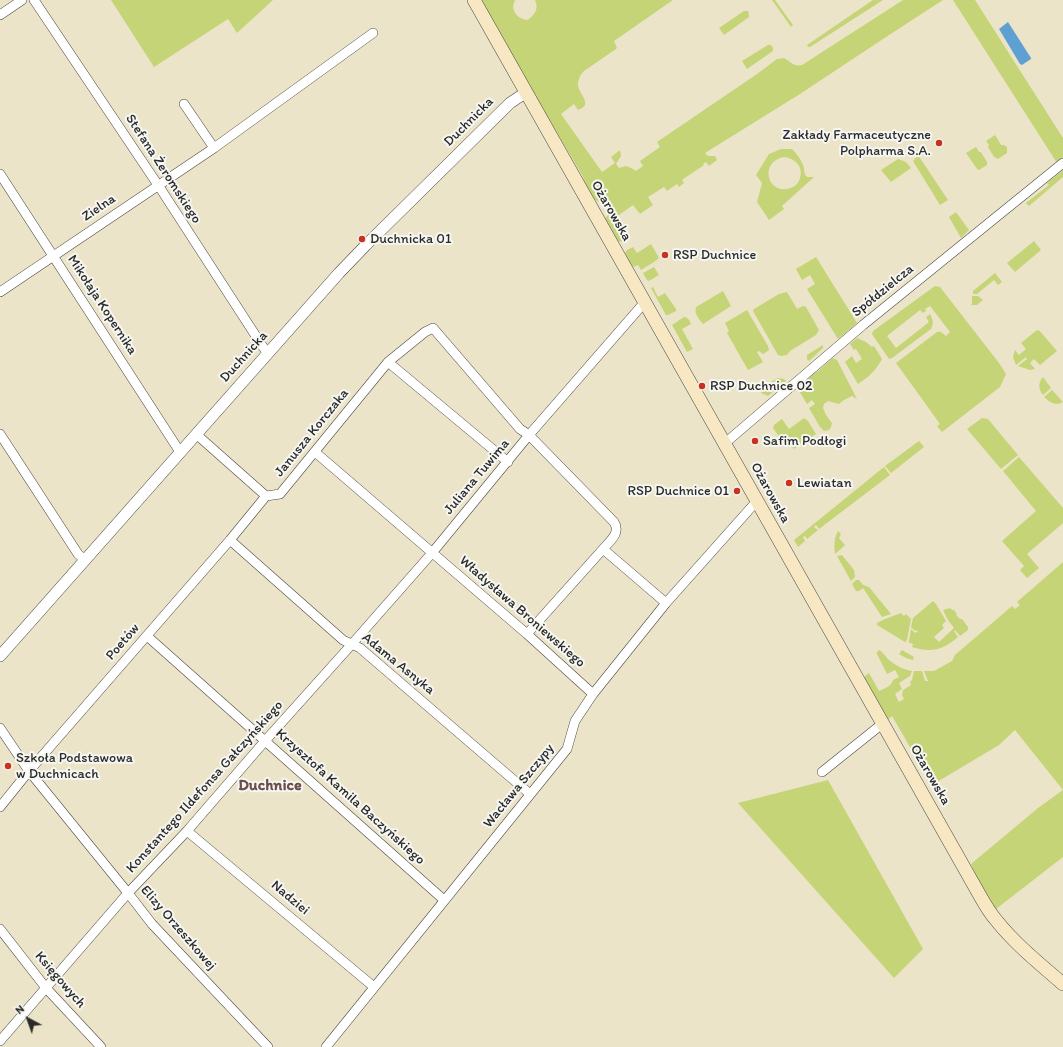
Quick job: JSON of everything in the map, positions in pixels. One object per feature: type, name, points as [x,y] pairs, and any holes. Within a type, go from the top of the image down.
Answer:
[{"type":"main road","name":"Ożarowska","points":[[474,0],[756,502],[979,894],[995,919],[1016,942],[1063,984]]},
{"type":"street","points":[[0,15],[22,0]]},
{"type":"street","name":"Stefana Żeromskiego","points":[[34,0],[158,186],[262,347],[268,353]]},
{"type":"street","name":"Zielna","points":[[0,292],[214,148],[373,34]]},
{"type":"street","name":"Duchnicka","points":[[0,656],[268,353],[366,245],[510,103],[525,93]]},
{"type":"street","points":[[184,104],[214,148]]},
{"type":"street","name":"Spółdzielcza","points":[[724,444],[863,325],[1063,163]]},
{"type":"street","name":"Mikołaja Kopernika","points":[[0,174],[180,452]]},
{"type":"street","name":"Juliana Tuwima","points":[[432,552],[529,435],[644,302]]},
{"type":"street","name":"Janusza Korczaka","points":[[266,496],[280,494],[388,362],[425,332],[433,328],[520,429],[529,435]]},
{"type":"street","points":[[388,362],[508,462]]},
{"type":"street","points":[[0,434],[78,554],[85,560]]},
{"type":"street","points":[[196,434],[266,496]]},
{"type":"street","points":[[528,634],[614,537],[616,532],[616,525],[614,522],[529,435]]},
{"type":"street","points":[[315,452],[432,552]]},
{"type":"street","name":"Poetów","points":[[0,807],[29,771],[230,540],[266,496]]},
{"type":"street","name":"Wacława Szczypy","points":[[326,1047],[567,749],[575,721],[593,694],[666,604],[756,502]]},
{"type":"street","name":"Adama Asnyka","points":[[230,540],[343,640],[363,650],[530,794]]},
{"type":"street","points":[[603,549],[666,604]]},
{"type":"street","name":"Władysława Broniewskiego","points":[[432,552],[528,634],[593,694]]},
{"type":"street","name":"Konstantego Ildefonsa Gałczyńskiego","points":[[0,1041],[128,893],[187,831],[265,740],[352,644],[432,552]]},
{"type":"street","name":"Krzysztofa Kamila Baczyńskiego","points":[[147,636],[444,900]]},
{"type":"street","points":[[822,772],[882,724]]},
{"type":"street","name":"Elizy Orzeszkowej","points":[[0,728],[29,771],[152,924],[268,1047]]},
{"type":"street","name":"Nadziei","points":[[187,831],[374,987]]},
{"type":"street","name":"Księgowych","points":[[0,929],[46,988],[101,1047]]},
{"type":"green space","points":[[111,0],[273,0],[237,33],[228,19],[154,67]]},
{"type":"green space","points":[[479,0],[515,0],[513,6],[516,14],[522,19],[528,20],[536,11],[537,6],[535,0],[673,0],[614,41],[617,48],[616,49],[581,74],[578,81],[578,86],[585,105],[583,108],[578,110],[574,104],[561,114],[602,172],[615,163],[611,157],[620,150],[621,156],[616,164],[619,168],[626,166],[636,171],[643,166],[640,161],[660,147],[657,142],[777,59],[784,58],[795,65],[802,65],[903,0],[943,0],[800,94],[705,153],[708,156],[715,156],[717,160],[709,166],[706,162],[703,164],[704,165],[682,180],[684,183],[679,187],[677,184],[667,191],[664,187],[648,197],[653,205],[640,214],[633,205],[615,218],[626,239],[622,242],[618,241],[605,218],[609,214],[603,204],[604,203],[595,200],[592,197],[582,175]]},
{"type":"green space","points":[[772,0],[775,0],[793,25],[791,27]]},
{"type":"green space","points":[[873,0],[883,0],[808,47],[807,45]]},
{"type":"green space","points":[[953,0],[975,0],[1063,138],[1063,157],[1057,163]]},
{"type":"green space","points":[[744,11],[748,11],[749,17],[724,35],[719,28]]},
{"type":"green space","points":[[768,45],[771,45],[773,51],[747,69],[742,61]]},
{"type":"green space","points":[[995,135],[1001,145],[1007,147],[1007,153],[998,159],[994,157],[986,141]]},
{"type":"green space","points":[[976,147],[987,162],[987,165],[979,170],[966,153]]},
{"type":"green space","points":[[781,149],[792,149],[801,160],[806,176],[814,177],[782,206],[784,209],[769,220],[757,202],[762,183],[756,175],[769,154]],"holes":[[[784,157],[797,163],[801,170],[801,174],[799,182],[795,186],[782,189],[776,187],[772,183],[769,177],[769,171],[771,165],[776,160]]]},
{"type":"green space","points":[[918,155],[948,200],[940,205],[913,161]]},
{"type":"green space","points":[[898,159],[906,162],[911,168],[891,182],[881,170]]},
{"type":"green space","points":[[1063,170],[1063,177],[1029,206],[1026,203],[1049,185],[1047,183]]},
{"type":"green space","points":[[956,212],[969,230],[961,238],[949,217]]},
{"type":"green space","points":[[1034,241],[1041,250],[1015,272],[1007,263]]},
{"type":"green space","points":[[651,244],[659,258],[641,270],[638,265],[633,267],[625,253],[627,250],[633,247],[637,253]]},
{"type":"green space","points":[[816,257],[857,323],[838,339],[807,289],[815,284],[810,275],[802,280],[796,269]]},
{"type":"green space","points":[[654,267],[659,275],[649,281],[643,273]]},
{"type":"green space","points":[[995,273],[1002,282],[998,285],[994,280],[977,294],[973,294],[973,291]]},
{"type":"green space","points":[[935,286],[940,287],[1006,374],[1000,387],[942,432],[937,426],[940,424],[896,363],[937,332],[941,332],[946,336],[950,332],[930,306],[925,309],[926,311],[923,313],[920,310],[887,336],[896,348],[929,322],[926,317],[930,314],[932,318],[933,323],[931,329],[892,358],[889,359],[872,334],[873,331]]},
{"type":"green space","points":[[653,287],[658,297],[665,293],[676,311],[666,315],[651,288]]},
{"type":"green space","points":[[723,291],[731,306],[703,324],[696,314],[696,307]]},
{"type":"green space","points":[[787,292],[797,309],[803,306],[806,307],[819,330],[816,335],[790,351],[787,355],[781,356],[778,355],[753,311],[779,294]]},
{"type":"green space","points":[[972,296],[978,296],[983,300],[977,305],[971,305]]},
{"type":"green space","points":[[747,310],[769,350],[763,354],[759,351],[757,352],[763,362],[748,370],[727,333],[729,331],[725,323]]},
{"type":"green space","points":[[684,317],[688,318],[691,324],[682,329],[693,349],[687,352],[672,325]]},
{"type":"green space","points":[[1039,330],[1057,351],[1040,365],[1034,359],[1030,363],[1035,369],[1030,370],[1018,366],[1027,359],[1026,357],[1016,365],[1013,357],[1015,350],[1019,355],[1026,349],[1021,343]]},
{"type":"green space","points":[[857,338],[866,342],[872,347],[874,346],[882,359],[872,373],[858,384],[845,362],[852,356],[856,363],[862,359],[856,349],[854,350],[850,344]]},
{"type":"green space","points":[[823,345],[823,348],[809,361],[807,359],[807,355]]},
{"type":"green space","points":[[833,358],[837,360],[857,399],[852,396],[839,404],[828,401],[824,404],[823,408],[832,423],[829,430],[824,431],[809,408],[815,404],[812,400],[807,404],[798,389],[806,382],[807,379]]},
{"type":"green space","points":[[1043,377],[1051,388],[1043,395],[1039,386]]},
{"type":"green space","points":[[778,378],[786,381],[768,396],[761,393],[762,387]]},
{"type":"green space","points":[[1052,390],[1063,402],[1058,404],[1053,403],[1044,397]]},
{"type":"green space","points":[[804,418],[808,421],[816,434],[794,449],[790,443],[780,438],[773,428],[774,425],[782,419],[789,429]]},
{"type":"green space","points":[[982,418],[988,419],[1018,455],[1001,469],[967,429]]},
{"type":"green space","points":[[919,441],[924,447],[891,473],[885,466]]},
{"type":"green space","points":[[1019,457],[1063,508],[1063,523],[1027,554],[1039,568],[1027,578],[1020,570],[1024,566],[1002,541],[1036,511],[1003,471]]},
{"type":"green space","points":[[884,467],[890,475],[819,529],[816,525],[814,527],[818,530],[807,539],[805,536],[803,537],[805,541],[798,547],[794,540]]},
{"type":"green space","points":[[838,531],[841,534],[839,538],[845,545],[835,554],[834,548]]},
{"type":"green space","points":[[842,555],[854,570],[855,577],[851,581],[837,556]]},
{"type":"green space","points":[[1063,562],[1063,790],[1015,730],[999,745],[932,785],[892,716],[887,721],[865,683],[865,676],[869,673],[879,691],[889,686],[893,680],[899,677],[895,670],[887,674],[877,652],[879,650],[896,665],[912,671],[910,676],[899,683],[902,689],[895,694],[899,702],[904,699],[902,695],[903,690],[911,685],[910,682],[914,671],[922,671],[925,681],[928,681],[924,671],[934,671],[952,661],[955,655],[1012,606],[1015,609],[1020,605],[1017,602]]},
{"type":"green space","points":[[856,580],[859,580],[863,585],[869,587],[891,614],[882,617],[863,588],[856,591],[852,584]]},
{"type":"green space","points":[[933,601],[946,621],[942,625],[944,628],[934,637],[939,642],[954,628],[943,610],[950,608],[954,610],[957,614],[956,615],[962,619],[968,627],[968,630],[960,636],[955,630],[954,631],[958,637],[947,645],[936,649],[925,650],[912,647],[913,644],[908,642],[911,629],[915,633],[918,631],[915,631],[911,627],[913,618]]},
{"type":"green space","points":[[901,613],[904,616],[906,614],[911,619],[907,640],[905,642],[877,625],[877,623],[885,619]]},
{"type":"green space","points":[[902,650],[914,657],[913,660],[899,654]]},
{"type":"green space","points":[[828,780],[923,949],[894,978],[738,803]]},
{"type":"green space","points":[[1063,790],[1063,857],[996,909],[977,878],[971,864],[1038,808]]},
{"type":"water","points":[[1008,22],[1031,58],[1022,65],[999,29]]},
{"type":"place","name":"Zakłady Farmaceutyczne Polpharma S.A.","points":[[939,143]]},
{"type":"place","name":"Duchnicka 01","points":[[362,239]]},
{"type":"place","name":"RSP Duchnice","points":[[665,255]]},
{"type":"place","name":"RSP Duchnice 02","points":[[702,386]]},
{"type":"place","name":"Safim Podłogi","points":[[755,441]]},
{"type":"place","name":"Lewiatan","points":[[789,483]]},
{"type":"place","name":"RSP Duchnice 01","points":[[737,491]]},
{"type":"place","name":"Szkoła Podstawowa w Duchnicach","points":[[8,766]]},
{"type":"district","name":"Duchnice","points":[[270,786]]}]
